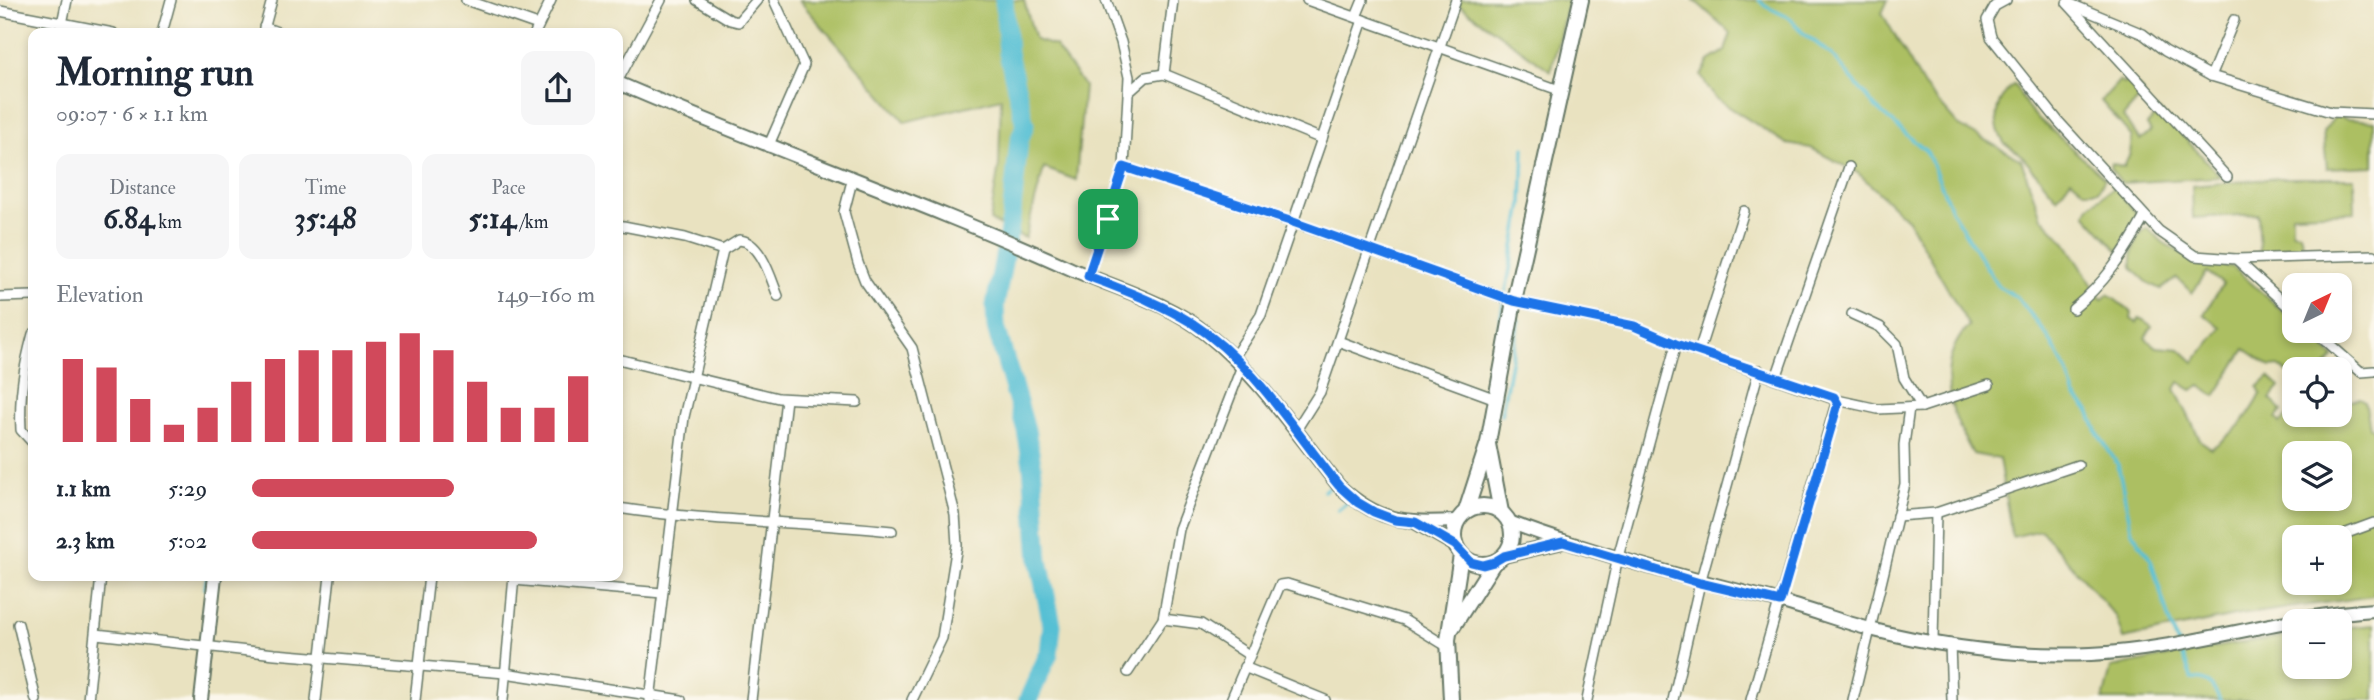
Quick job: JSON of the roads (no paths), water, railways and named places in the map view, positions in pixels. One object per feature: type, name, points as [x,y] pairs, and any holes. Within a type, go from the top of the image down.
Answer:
[{"type":"main road","points":[[1451,700],[1448,647],[1458,550],[1453,533],[1462,516],[1488,443],[1514,301],[1581,0]]},
{"type":"main road","points":[[623,83],[768,147],[853,177],[1025,248],[1191,322],[1238,362],[1339,486],[1357,502],[1395,520],[1415,522],[1462,516],[1478,506],[1563,542],[1700,583],[1780,602],[1871,629],[1950,644],[2040,655],[2143,650],[2198,637],[2345,612],[2374,610]]},
{"type":"main road","points":[[1452,628],[1510,545],[1512,533],[1505,517],[1488,443]]},
{"type":"main road","points":[[1415,522],[1458,550],[1471,562],[1483,565],[1563,542]]},
{"type":"main road","points":[[201,700],[214,581]]},
{"type":"street","points":[[0,11],[61,28],[67,0]]},
{"type":"street","points":[[163,28],[171,0]]},
{"type":"street","points":[[265,28],[272,0]]},
{"type":"street","points":[[466,0],[534,28]]},
{"type":"street","points":[[537,28],[551,0]]},
{"type":"street","points":[[623,72],[661,0]]},
{"type":"street","points":[[696,0],[738,22],[757,0]]},
{"type":"street","points":[[768,147],[804,65],[774,0]]},
{"type":"street","points":[[1088,276],[1124,167],[1128,93],[1126,62],[1106,0]]},
{"type":"street","points":[[1164,74],[1173,0]]},
{"type":"street","points":[[1307,0],[1559,90]]},
{"type":"street","points":[[1128,672],[1163,619],[1179,529],[1238,362],[1255,328],[1322,139],[1363,0]]},
{"type":"street","points":[[1296,430],[1320,392],[1456,0]]},
{"type":"street","points":[[2006,0],[1995,6],[1987,20],[1991,37],[2059,122],[2128,195],[2144,218],[2169,240],[2194,256],[2235,259],[2374,255]]},
{"type":"street","points":[[2066,2],[2143,34],[2165,51],[2211,76],[2331,112],[2374,114]]},
{"type":"street","points":[[2066,2],[2227,177]]},
{"type":"street","points":[[2211,76],[2235,20]]},
{"type":"street","points":[[1128,93],[1146,77],[1164,74],[1322,139]]},
{"type":"street","points":[[1124,167],[1293,222],[1370,252],[1514,301],[1634,326],[1676,344],[1759,370],[1837,400],[1878,409],[1922,407],[1989,385]]},
{"type":"street","points":[[1776,378],[1849,167]]},
{"type":"street","points":[[853,177],[844,212],[858,263],[865,281],[912,348],[955,514],[957,545],[942,638],[912,700]]},
{"type":"street","points":[[1699,351],[1744,211]]},
{"type":"street","points":[[2073,309],[2097,290],[2117,265],[2144,218]]},
{"type":"street","points":[[623,226],[685,238],[723,250]]},
{"type":"street","points":[[651,698],[671,516],[693,378],[723,250],[739,240],[750,244],[763,261],[778,296]]},
{"type":"street","points":[[2235,259],[2282,301]]},
{"type":"street","points":[[0,297],[28,296]]},
{"type":"street","points":[[1852,314],[1880,327],[1897,344],[1904,378],[1922,407]]},
{"type":"street","points":[[1338,341],[1496,400]]},
{"type":"street","points":[[2328,343],[2361,372],[2374,371]]},
{"type":"street","points":[[1587,700],[1618,558],[1676,344]]},
{"type":"street","points":[[28,351],[21,375],[19,402],[21,430],[28,438]]},
{"type":"street","points":[[623,360],[786,399],[857,402]]},
{"type":"street","points":[[1673,700],[1700,583],[1759,370]]},
{"type":"street","points":[[751,700],[786,399]]},
{"type":"street","points":[[1751,700],[1837,400]]},
{"type":"street","points":[[1853,700],[1905,484],[1904,444],[1909,408]]},
{"type":"street","points":[[1897,516],[1936,513],[2078,465]]},
{"type":"street","points":[[623,509],[671,516],[770,524],[831,524],[892,531]]},
{"type":"street","points":[[1933,641],[1936,513]]},
{"type":"street","points":[[2352,531],[2374,523]]},
{"type":"street","points":[[88,700],[101,581]]},
{"type":"street","points":[[316,700],[329,581]]},
{"type":"street","points":[[415,700],[428,581]]},
{"type":"street","points":[[503,700],[514,581]]},
{"type":"street","points":[[544,581],[662,593]]},
{"type":"street","points":[[1231,700],[1276,590],[1287,584],[1404,620],[1448,647]]},
{"type":"street","points":[[1163,619],[1201,624],[1249,655]]},
{"type":"street","points":[[18,624],[36,700]]},
{"type":"street","points":[[96,634],[275,654],[505,673],[651,698],[681,700]]},
{"type":"street","points":[[1950,644],[1952,700]]},
{"type":"street","points":[[1244,667],[1325,700]]},
{"type":"waterway","points":[[1004,0],[1008,53],[1025,125],[1019,141],[1011,219],[995,306],[996,327],[1026,430],[1032,464],[1039,561],[1052,625],[1049,653],[1028,700]]},
{"type":"waterway","points":[[1759,0],[1765,6],[1790,18],[1802,32],[1832,55],[1877,109],[1927,152],[1952,211],[1998,286],[2018,298],[2049,338],[2068,374],[2075,396],[2089,411],[2098,434],[2118,465],[2132,532],[2151,560],[2171,627],[2192,679],[2209,684],[2220,700]]},
{"type":"waterway","points":[[1506,291],[1522,204],[1524,148]]},
{"type":"waterway","points":[[1524,296],[1532,261],[1542,242]]},
{"type":"waterway","points":[[1489,383],[1504,299]]},
{"type":"waterway","points":[[1501,415],[1519,320]]},
{"type":"waterway","points":[[1324,491],[1333,483]]},
{"type":"waterway","points":[[1338,510],[1350,500]]},
{"type":"waterway","points":[[205,589],[206,581]]}]
